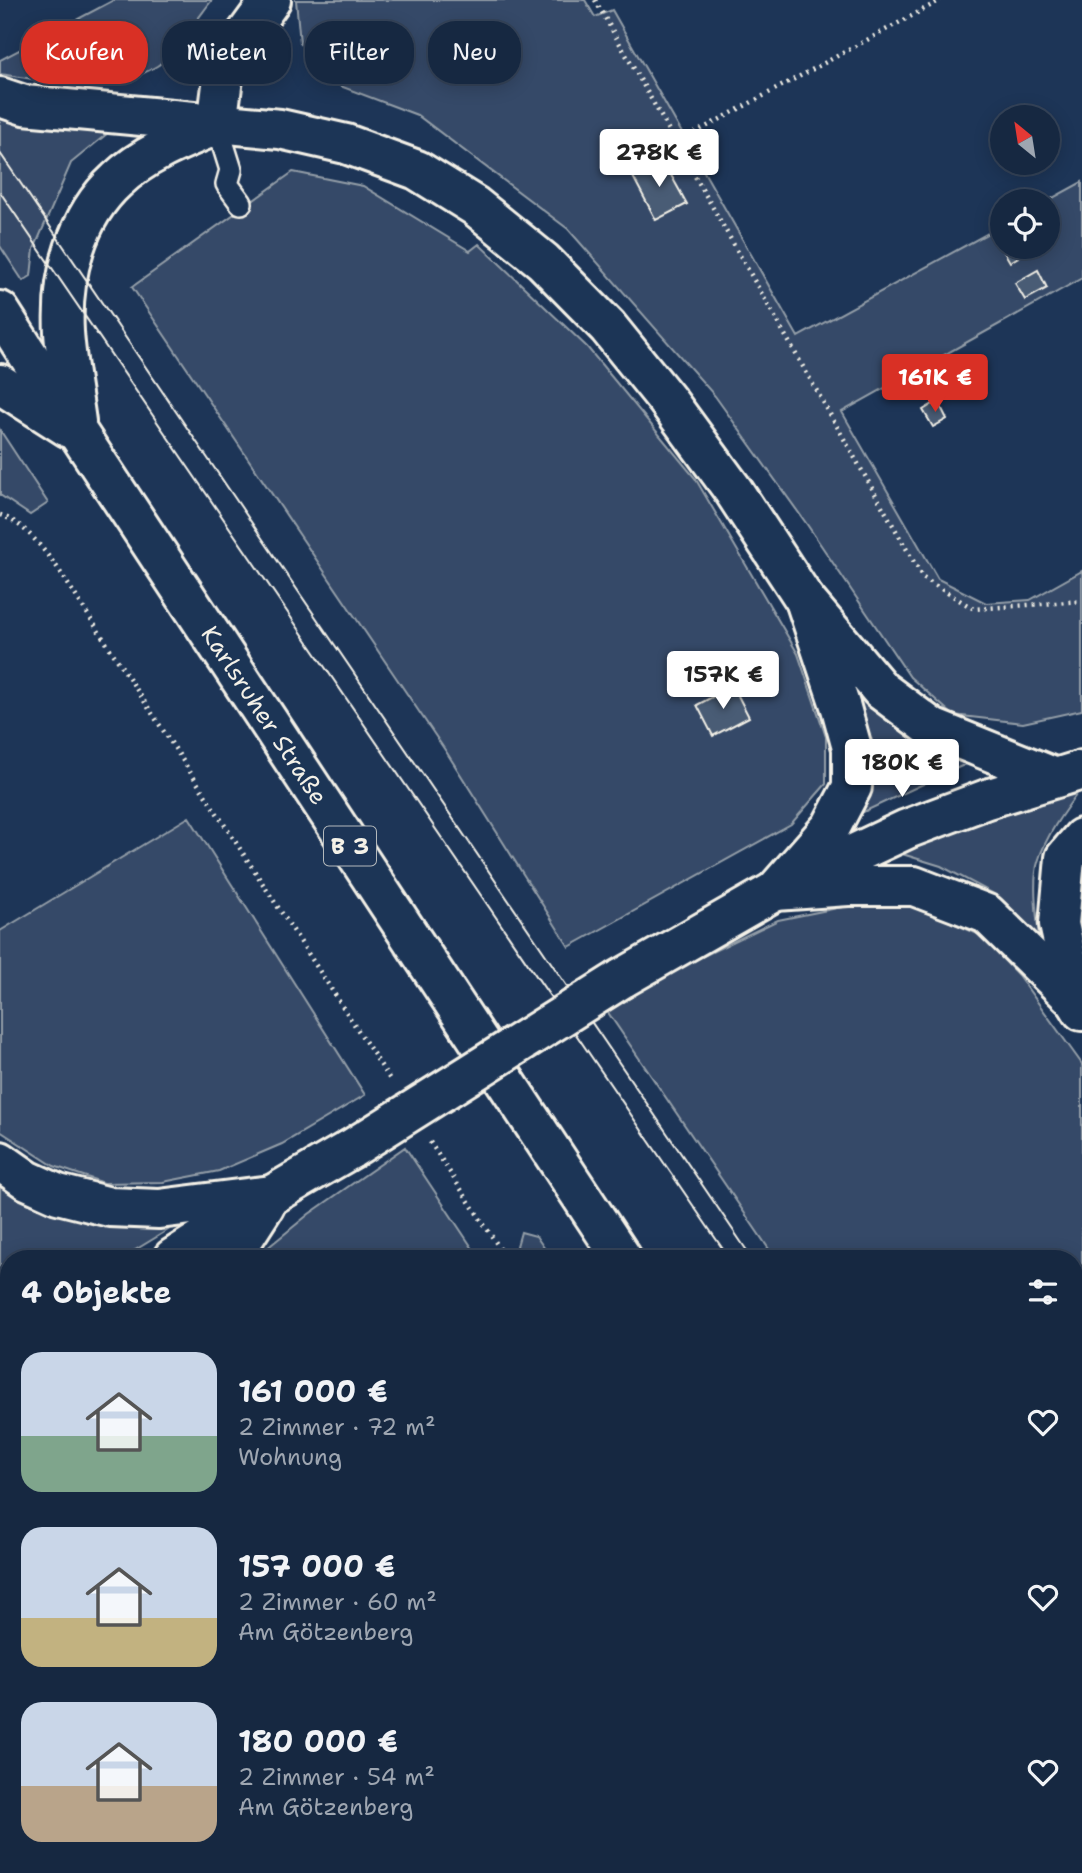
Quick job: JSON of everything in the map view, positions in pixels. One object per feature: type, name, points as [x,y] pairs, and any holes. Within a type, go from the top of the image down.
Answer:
[{"type":"main road","points":[[217,125],[223,78],[244,37],[271,0]]},
{"type":"main road","points":[[0,97],[24,105],[280,129],[346,144],[417,170],[475,206],[543,261],[608,327],[667,400],[733,490],[805,600],[881,690],[932,728],[1069,774]]},
{"type":"main road","points":[[78,433],[64,331],[66,289],[71,258],[90,211],[117,180],[144,159],[217,125]]},
{"type":"main road","name":"Karlsruher Straße","points":[[0,311],[617,1250]]},
{"type":"main road","points":[[0,384],[78,433]]},
{"type":"main road","points":[[775,891],[831,827],[852,787],[852,748],[805,600]]},
{"type":"main road","points":[[186,1250],[621,979],[775,891],[907,829],[987,799],[1069,774]]},
{"type":"main road","points":[[1079,1006],[1059,924],[1065,858],[1082,838]]},
{"type":"main road","points":[[775,891],[848,886],[914,886],[987,914],[1079,1006]]},
{"type":"main road","points":[[0,1161],[27,1180],[58,1194],[110,1207],[159,1209],[272,1195]]},
{"type":"main road","points":[[236,1250],[272,1195]]},
{"type":"lane","points":[[217,125],[231,170],[227,184],[241,203]]},
{"type":"path","points":[[595,0],[923,578],[974,609],[1082,601]]},
{"type":"path","points":[[676,143],[941,0]]},
{"type":"path","points":[[0,515],[8,517],[27,531],[57,567],[392,1082]]},
{"type":"path","points":[[430,1141],[501,1250]]},
{"type":"shaded area","points":[[114,0],[212,0],[196,21],[162,21],[162,62],[148,70],[148,21],[74,21]]},
{"type":"shaded area","points":[[296,0],[585,0],[595,17],[612,10],[798,337],[990,232],[990,259],[1060,259],[1060,194],[1082,182],[1082,278],[842,412],[938,579],[986,603],[1030,600],[1082,571],[1082,710],[1023,723],[953,715],[910,677],[806,523],[715,396],[568,229],[417,115],[338,84],[414,84],[414,21],[305,21],[305,48],[300,43]]},
{"type":"shaded area","points":[[21,49],[21,77],[0,74],[0,60]]},
{"type":"shaded area","points":[[0,116],[119,124],[71,163],[34,249],[31,276],[23,281],[0,246]]},
{"type":"shaded area","points":[[293,172],[363,186],[470,251],[479,244],[587,347],[695,478],[798,654],[826,737],[826,784],[791,824],[569,947],[447,753],[132,287]]},
{"type":"shaded area","points":[[0,430],[48,503],[30,515],[0,495]]},
{"type":"shaded area","points":[[848,679],[887,719],[929,750],[966,764],[855,816]]},
{"type":"shaded area","points":[[1082,787],[1051,832],[1038,862],[1035,889],[1039,938],[996,895],[941,866],[899,853],[988,815]]},
{"type":"shaded area","points":[[189,817],[365,1095],[282,1144],[219,1171],[163,1182],[104,1183],[54,1166],[0,1131],[0,931]]},
{"type":"shaded area","points":[[903,901],[980,935],[1018,975],[1082,1064],[1082,1250],[770,1250],[607,1011],[691,962],[778,920],[857,904]]},
{"type":"shaded area","points":[[405,1147],[474,1250],[265,1250],[309,1214]]},
{"type":"shaded area","points":[[0,1183],[162,1226],[168,1230],[135,1250],[0,1250]]},
{"type":"shaded area","points":[[521,1232],[536,1236],[546,1250],[520,1250],[517,1246]]},
{"type":"building","points":[[661,157],[687,204],[656,220],[631,173]]},
{"type":"building","points":[[1038,270],[1047,288],[1025,300],[1015,283]]},
{"type":"building","points":[[938,401],[947,419],[933,427],[923,410]]},
{"type":"building","points":[[733,686],[749,717],[713,736],[697,705]]},
{"type":"tram line","points":[[0,153],[747,1250]]},
{"type":"tram line","points":[[0,192],[724,1250]]}]
